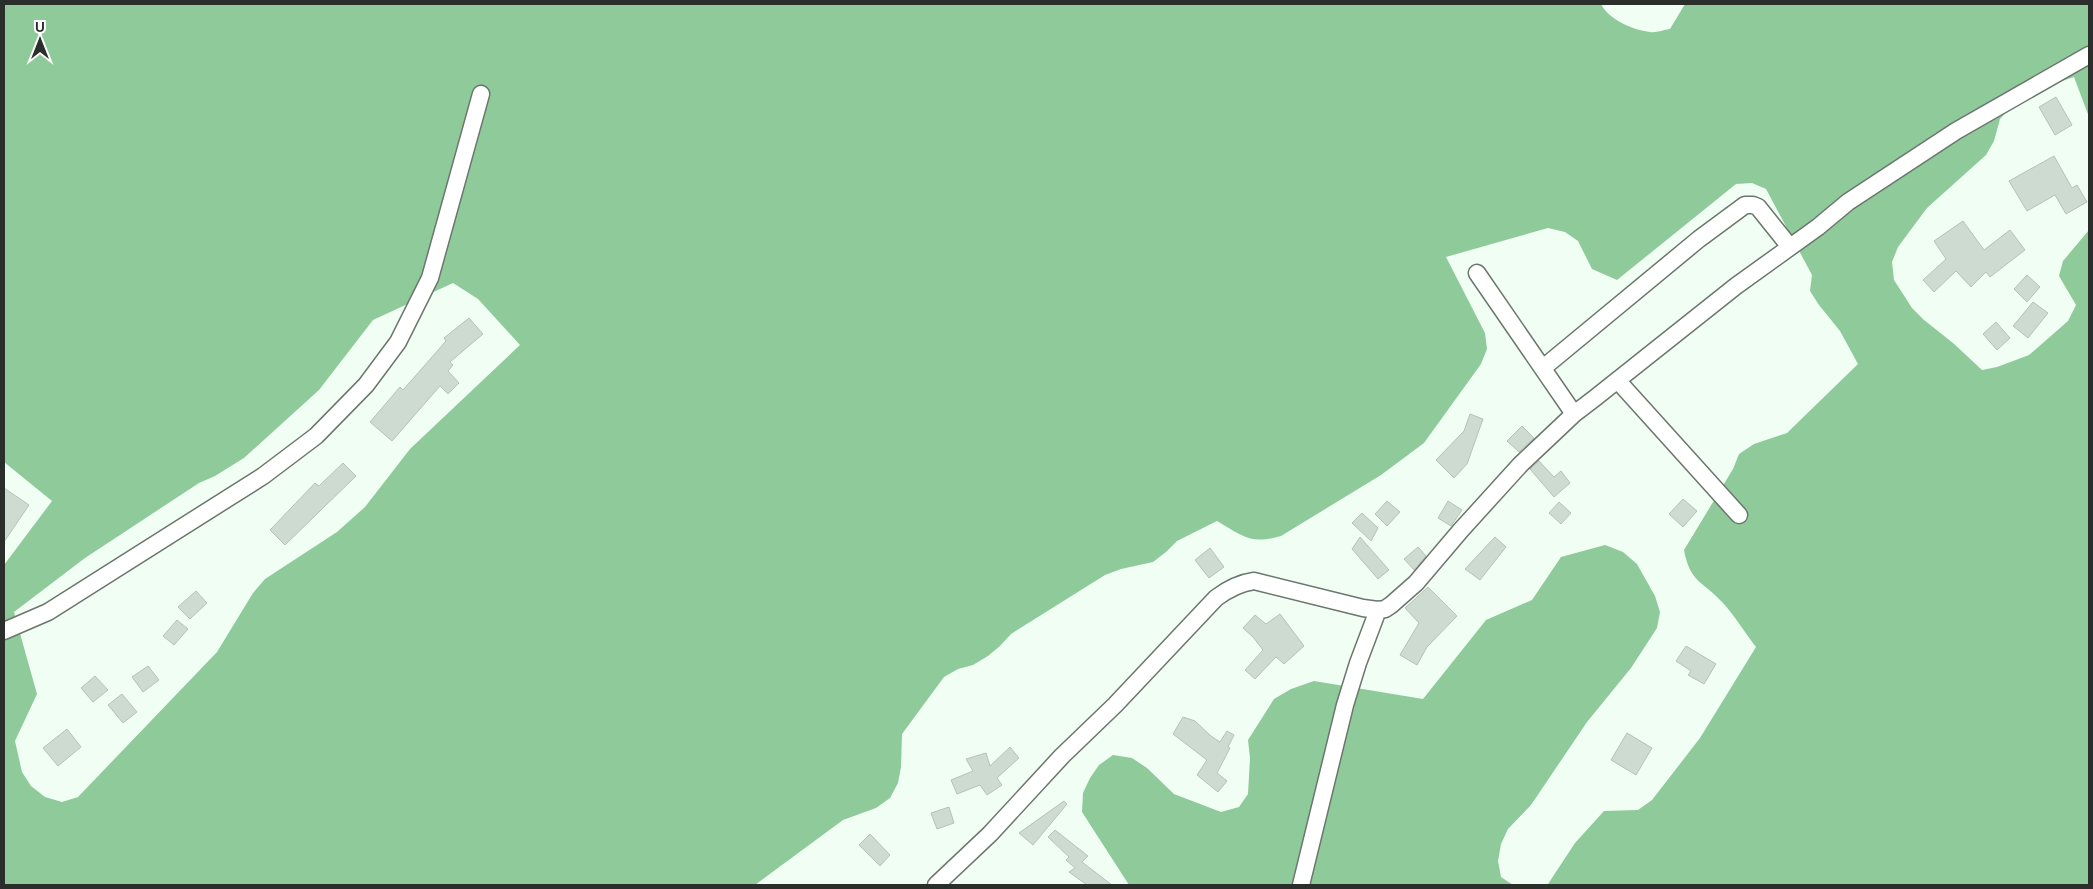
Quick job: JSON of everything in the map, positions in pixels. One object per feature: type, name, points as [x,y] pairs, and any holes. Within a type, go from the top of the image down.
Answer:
[{"type":"street","points":[[936,885],[990,834],[1062,756],[1115,705],[1216,598],[1229,588],[1243,582],[1254,581],[1349,606],[1378,610],[1385,609],[1416,583],[1521,464],[1574,414],[1736,286],[1848,202],[1956,131],[2089,55]]},
{"type":"street","points":[[4,631],[48,612],[263,476],[316,436],[366,385],[398,342],[430,278],[481,94]]},
{"type":"street","points":[[1543,368],[1699,238],[1745,205],[1753,204],[1758,207],[1790,247]]},
{"type":"street","points":[[1477,272],[1574,414]]},
{"type":"street","points":[[1618,381],[1739,515]]},
{"type":"street","points":[[1301,885],[1345,706],[1358,663],[1378,610]]},
{"type":"green space","points":[[4,4],[1601,4],[1609,14],[1622,23],[1643,31],[1657,32],[1670,29],[1685,4],[2089,4],[2089,117],[2074,77],[2037,89],[2018,99],[2000,119],[1994,141],[1986,155],[1927,208],[1898,247],[1892,262],[1894,280],[1912,308],[1982,370],[1997,367],[2029,355],[2068,321],[2076,305],[2059,276],[2063,261],[2089,230],[2089,885],[1544,885],[1548,884],[1575,843],[1604,811],[1638,810],[1652,800],[1700,738],[1756,647],[1727,608],[1698,581],[1690,569],[1684,550],[1733,469],[1739,454],[1754,444],[1787,433],[1858,364],[1840,331],[1810,291],[1812,275],[1766,189],[1752,183],[1736,184],[1617,280],[1592,269],[1578,241],[1565,232],[1548,228],[1446,257],[1485,333],[1487,349],[1481,364],[1424,443],[1381,475],[1281,536],[1262,540],[1247,538],[1217,521],[1177,541],[1153,562],[1121,569],[1105,575],[1011,634],[988,656],[973,665],[958,669],[944,677],[902,734],[901,767],[898,783],[890,798],[876,808],[843,820],[755,885],[4,885],[4,565],[52,501],[4,462]],"holes":[[[453,283],[478,299],[520,345],[410,449],[365,507],[337,532],[265,579],[253,593],[217,652],[78,797],[62,802],[45,797],[31,786],[22,772],[15,741],[37,694],[14,612],[85,558],[199,483],[215,476],[244,458],[319,390],[373,320]]]},
{"type":"green space","points":[[1605,545],[1623,552],[1637,564],[1655,596],[1660,612],[1657,628],[1631,668],[1587,722],[1531,805],[1508,829],[1501,844],[1498,861],[1501,877],[1513,885],[1129,885],[1082,812],[1083,793],[1090,778],[1099,765],[1113,755],[1132,758],[1147,768],[1174,794],[1221,812],[1239,807],[1248,794],[1250,758],[1248,740],[1274,699],[1291,689],[1314,681],[1423,699],[1486,620],[1532,600],[1561,557]]},
{"type":"building","points":[[2056,97],[2072,125],[2055,135],[2039,107]]},
{"type":"building","points":[[2054,156],[2072,188],[2077,185],[2087,202],[2066,214],[2055,195],[2027,211],[2009,181]]},
{"type":"building","points":[[1963,221],[1984,250],[2010,230],[2025,250],[1990,277],[1986,272],[1971,287],[1956,271],[1934,292],[1923,280],[1946,259],[1934,241]]},
{"type":"building","points":[[2027,275],[2040,287],[2027,302],[2014,289]]},
{"type":"building","points":[[2033,302],[2048,313],[2028,338],[2013,326]]},
{"type":"building","points":[[469,318],[483,334],[450,362],[453,365],[448,371],[459,383],[448,394],[440,386],[392,441],[370,422],[400,387],[403,390],[446,341],[444,338]]},
{"type":"building","points":[[1996,322],[2010,338],[1997,350],[1983,334]]},
{"type":"building","points":[[1470,414],[1483,419],[1467,464],[1454,478],[1436,460],[1464,431]]},
{"type":"building","points":[[1522,426],[1534,438],[1519,452],[1507,441]]},
{"type":"building","points":[[1539,461],[1554,477],[1561,471],[1570,483],[1554,497],[1530,469]]},
{"type":"building","points":[[343,463],[356,476],[285,545],[270,530],[315,483],[319,486]]},
{"type":"building","points":[[4,488],[29,505],[4,542]]},
{"type":"building","points":[[1683,499],[1697,511],[1683,527],[1669,514]]},
{"type":"building","points":[[1387,501],[1400,512],[1387,526],[1375,514]]},
{"type":"building","points":[[1448,501],[1462,510],[1451,526],[1438,518]]},
{"type":"building","points":[[1559,502],[1571,513],[1561,524],[1549,513]]},
{"type":"building","points":[[1362,513],[1378,528],[1371,541],[1352,523]]},
{"type":"building","points":[[1360,537],[1389,570],[1378,579],[1352,549]]},
{"type":"building","points":[[1495,537],[1506,547],[1480,580],[1465,569]]},
{"type":"building","points":[[1418,547],[1426,556],[1414,570],[1404,559]]},
{"type":"building","points":[[1210,548],[1224,567],[1209,578],[1195,560]]},
{"type":"building","points":[[1428,587],[1457,616],[1427,647],[1417,665],[1400,655],[1419,623],[1405,608]]},
{"type":"building","points":[[196,591],[207,603],[190,619],[178,607]]},
{"type":"building","points":[[1280,614],[1304,646],[1284,664],[1276,657],[1255,679],[1245,670],[1263,650],[1243,628],[1255,615],[1266,624]]},
{"type":"building","points":[[177,620],[188,629],[174,645],[163,636]]},
{"type":"building","points":[[1686,646],[1716,664],[1704,684],[1688,675],[1691,671],[1676,661]]},
{"type":"building","points":[[148,666],[159,680],[143,692],[132,677]]},
{"type":"building","points":[[95,676],[108,690],[93,702],[81,688]]},
{"type":"building","points":[[122,694],[137,712],[123,723],[108,705]]},
{"type":"building","points":[[1183,717],[1195,721],[1220,742],[1227,731],[1234,735],[1228,747],[1230,748],[1217,773],[1227,781],[1218,792],[1197,775],[1207,760],[1173,734]]},
{"type":"building","points":[[67,729],[81,747],[58,766],[43,748]]},
{"type":"building","points":[[1627,733],[1652,748],[1636,775],[1611,760]]},
{"type":"building","points":[[1010,747],[1019,758],[997,778],[1002,785],[987,795],[980,785],[957,794],[951,780],[973,771],[966,759],[986,753],[990,766]]},
{"type":"building","points":[[1064,801],[1067,804],[1033,845],[1019,833]]},
{"type":"building","points":[[949,807],[954,823],[937,829],[931,813]]},
{"type":"building","points":[[1055,830],[1088,856],[1082,862],[1112,885],[1087,885],[1069,872],[1075,868],[1066,860],[1069,857],[1048,837]]},
{"type":"building","points":[[870,834],[890,855],[880,866],[859,845]]}]
